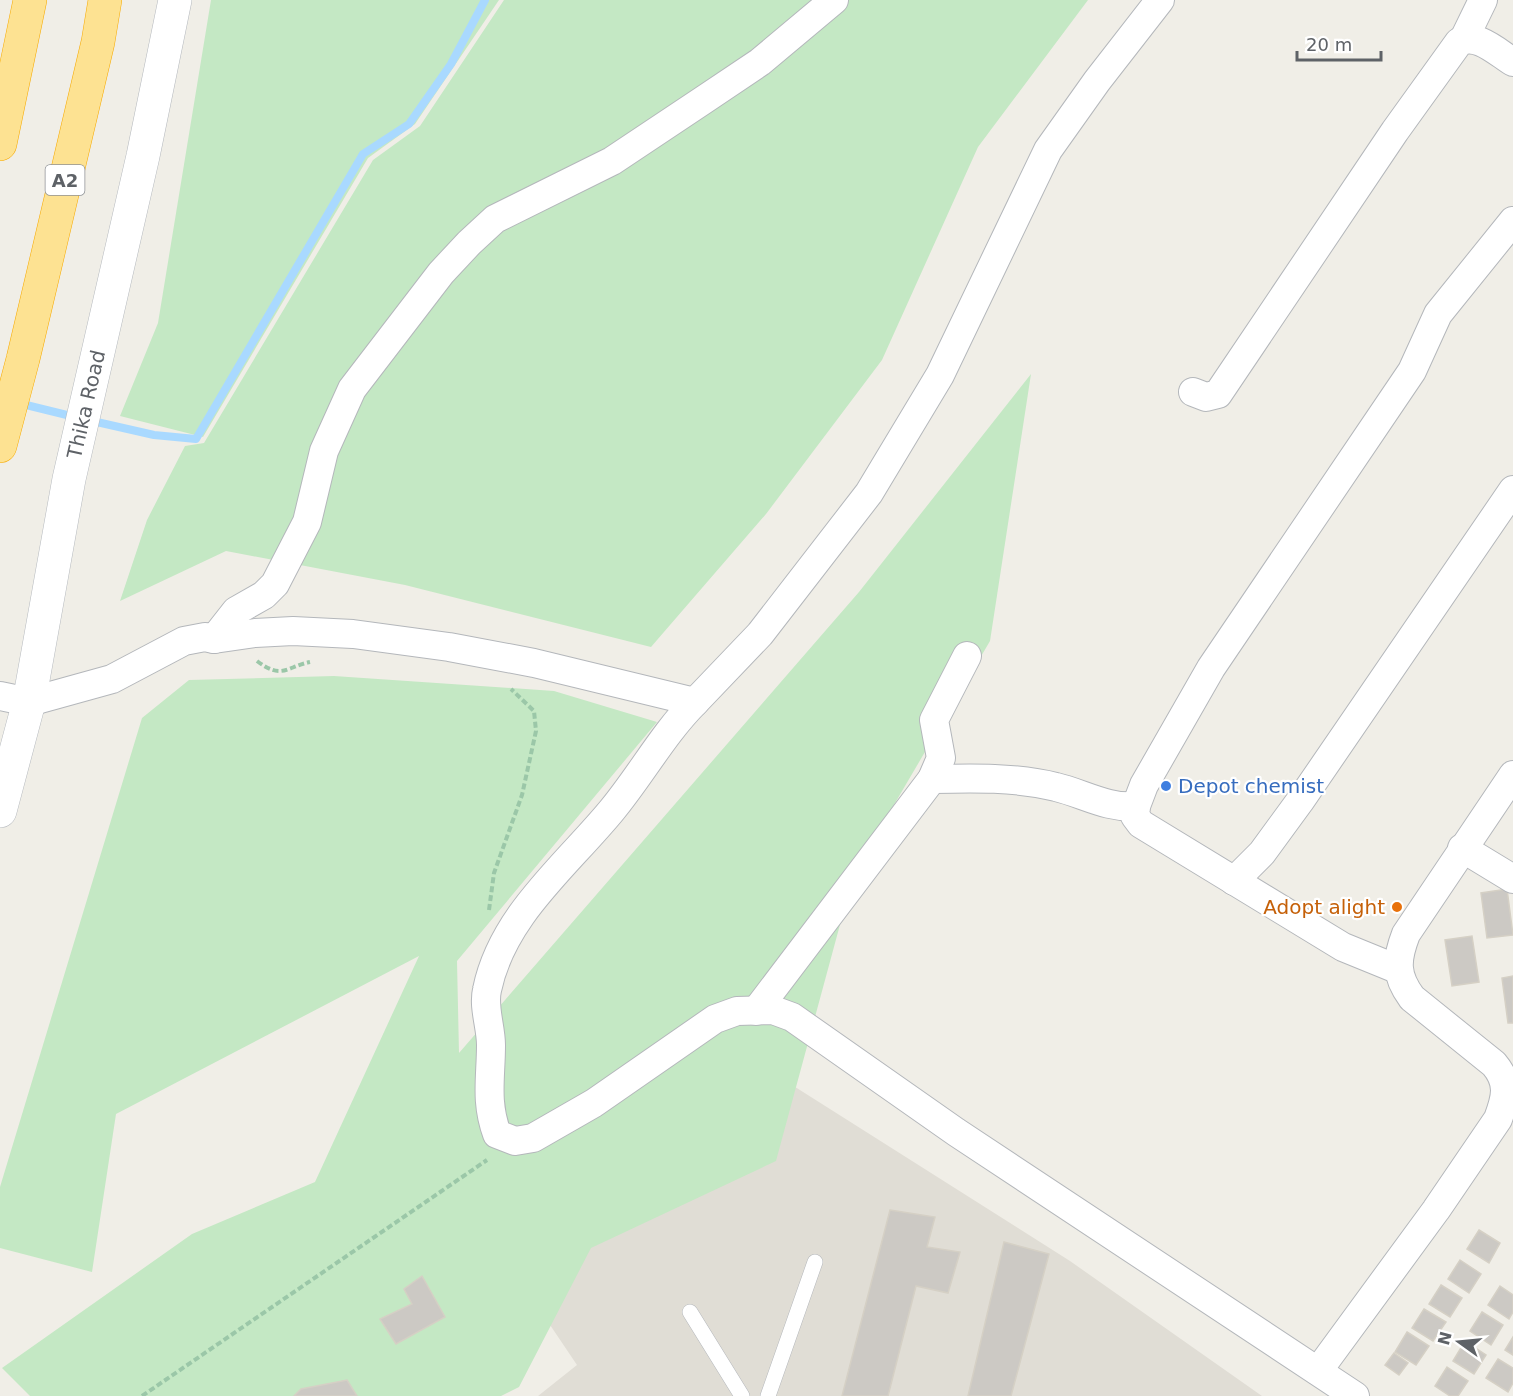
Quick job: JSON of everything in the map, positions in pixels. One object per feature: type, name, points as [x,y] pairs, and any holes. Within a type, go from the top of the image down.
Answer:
[{"type":"highway","points":[[0,144],[30,0]]},
{"type":"highway","name":"A2","points":[[0,446],[23,359],[105,0]]},
{"type":"main road","name":"Thika Road","points":[[0,811],[14,699],[95,367],[175,0]]},
{"type":"street","points":[[226,637],[236,611],[264,595],[275,584],[307,522],[324,451],[332,428],[351,389],[420,299],[469,243],[495,219],[612,161],[760,62],[834,0]]},
{"type":"street","points":[[1160,0],[1097,81],[1048,150],[940,375],[869,493],[759,634],[675,723],[639,777],[517,920],[499,951],[486,993],[491,1038],[487,1093],[490,1116],[497,1134],[515,1141],[533,1138],[594,1103],[715,1019],[737,1011],[773,1010],[792,1017],[956,1132],[1355,1396]]},
{"type":"street","points":[[1193,392],[1206,397],[1218,394],[1435,73],[1459,42],[1464,39],[1483,0]]},
{"type":"street","points":[[1464,39],[1479,40],[1513,62]]},
{"type":"street","points":[[1397,969],[1343,947],[1141,824],[1135,816],[1136,806],[1144,784],[1211,668],[1412,371],[1429,327],[1513,221]]},
{"type":"street","points":[[1234,881],[1262,853],[1300,801],[1513,490]]},
{"type":"street","points":[[14,699],[112,679],[184,642],[205,637],[293,632],[352,634],[449,647],[534,663],[695,702]]},
{"type":"street","points":[[756,1011],[932,779],[941,758],[934,720],[967,656]]},
{"type":"street","points":[[1318,1371],[1436,1210],[1498,1119],[1509,1087],[1504,1075],[1494,1064],[1412,998],[1402,984],[1397,969],[1398,956],[1406,934],[1462,848],[1512,778]]},
{"type":"street","points":[[932,779],[1003,780],[1054,786],[1116,806],[1136,806]]},
{"type":"street","points":[[1462,848],[1513,879]]},
{"type":"lane","points":[[768,1396],[815,1262]]},
{"type":"lane","points":[[690,1312],[741,1396]]},
{"type":"path","points":[[226,637],[260,664],[278,672],[320,660]]},
{"type":"path","points":[[499,951],[491,933],[489,911],[494,873],[522,795],[536,730],[534,711],[503,682]]},
{"type":"path","points":[[142,1396],[515,1141]]},
{"type":"shaded area","points":[[754,1061],[1070,1261],[1262,1396],[538,1396],[577,1365],[509,1264]]},
{"type":"green space","points":[[211,0],[499,0],[415,124],[368,158],[203,437],[120,416],[158,323]]},
{"type":"green space","points":[[504,0],[1088,0],[978,147],[882,360],[766,514],[651,647],[405,585],[226,551],[120,601],[147,520],[185,446],[204,443],[373,160],[420,126]]},
{"type":"green space","points":[[1031,374],[990,641],[854,873],[776,1161],[591,1248],[519,1387],[501,1396],[30,1396],[2,1368],[192,1234],[315,1182],[419,956],[116,1114],[92,1272],[0,1248],[0,1187],[142,718],[189,680],[334,676],[554,691],[657,722],[457,961],[459,1053],[859,592]]},
{"type":"building","points":[[1507,889],[1513,935],[1487,938],[1481,893]]},
{"type":"building","points":[[1472,936],[1479,982],[1452,986],[1445,940]]},
{"type":"building","points":[[1513,976],[1513,1023],[1508,1023],[1502,978]]},
{"type":"building","points":[[890,1210],[935,1217],[927,1247],[960,1252],[948,1293],[916,1286],[888,1396],[842,1396]]},
{"type":"building","points":[[1479,1230],[1500,1243],[1489,1263],[1467,1249]]},
{"type":"building","points":[[1004,1242],[1049,1254],[1011,1396],[968,1396]]},
{"type":"building","points":[[1460,1260],[1481,1274],[1469,1293],[1448,1279]]},
{"type":"building","points":[[422,1276],[445,1317],[396,1344],[380,1319],[412,1304],[404,1289]]},
{"type":"building","points":[[1441,1285],[1462,1298],[1450,1317],[1429,1304]]},
{"type":"building","points":[[1500,1286],[1513,1295],[1513,1312],[1509,1319],[1488,1305]]},
{"type":"building","points":[[1424,1309],[1446,1322],[1433,1341],[1412,1328]]},
{"type":"building","points":[[1482,1312],[1503,1325],[1491,1345],[1470,1331]]},
{"type":"building","points":[[1407,1332],[1429,1346],[1416,1365],[1395,1352]]},
{"type":"building","points":[[1513,1337],[1513,1355],[1505,1350]]},
{"type":"building","points":[[1465,1341],[1486,1355],[1474,1374],[1453,1361]]},
{"type":"building","points":[[1394,1353],[1408,1363],[1399,1375],[1385,1365]]},
{"type":"building","points":[[1498,1359],[1513,1368],[1513,1383],[1508,1392],[1486,1378]]},
{"type":"building","points":[[1447,1367],[1468,1381],[1458,1396],[1450,1396],[1435,1386]]},
{"type":"building","points":[[347,1380],[357,1396],[294,1396],[301,1389]]},
{"type":"waterway","points":[[88,420],[154,435],[196,439],[363,154],[409,124],[451,64],[485,0]]},
{"type":"waterway","points":[[18,403],[75,417]]},
{"type":"place","name":"Depot chemist","points":[[1166,786]]},
{"type":"place","name":"Adopt alight","points":[[1397,907]]}]
